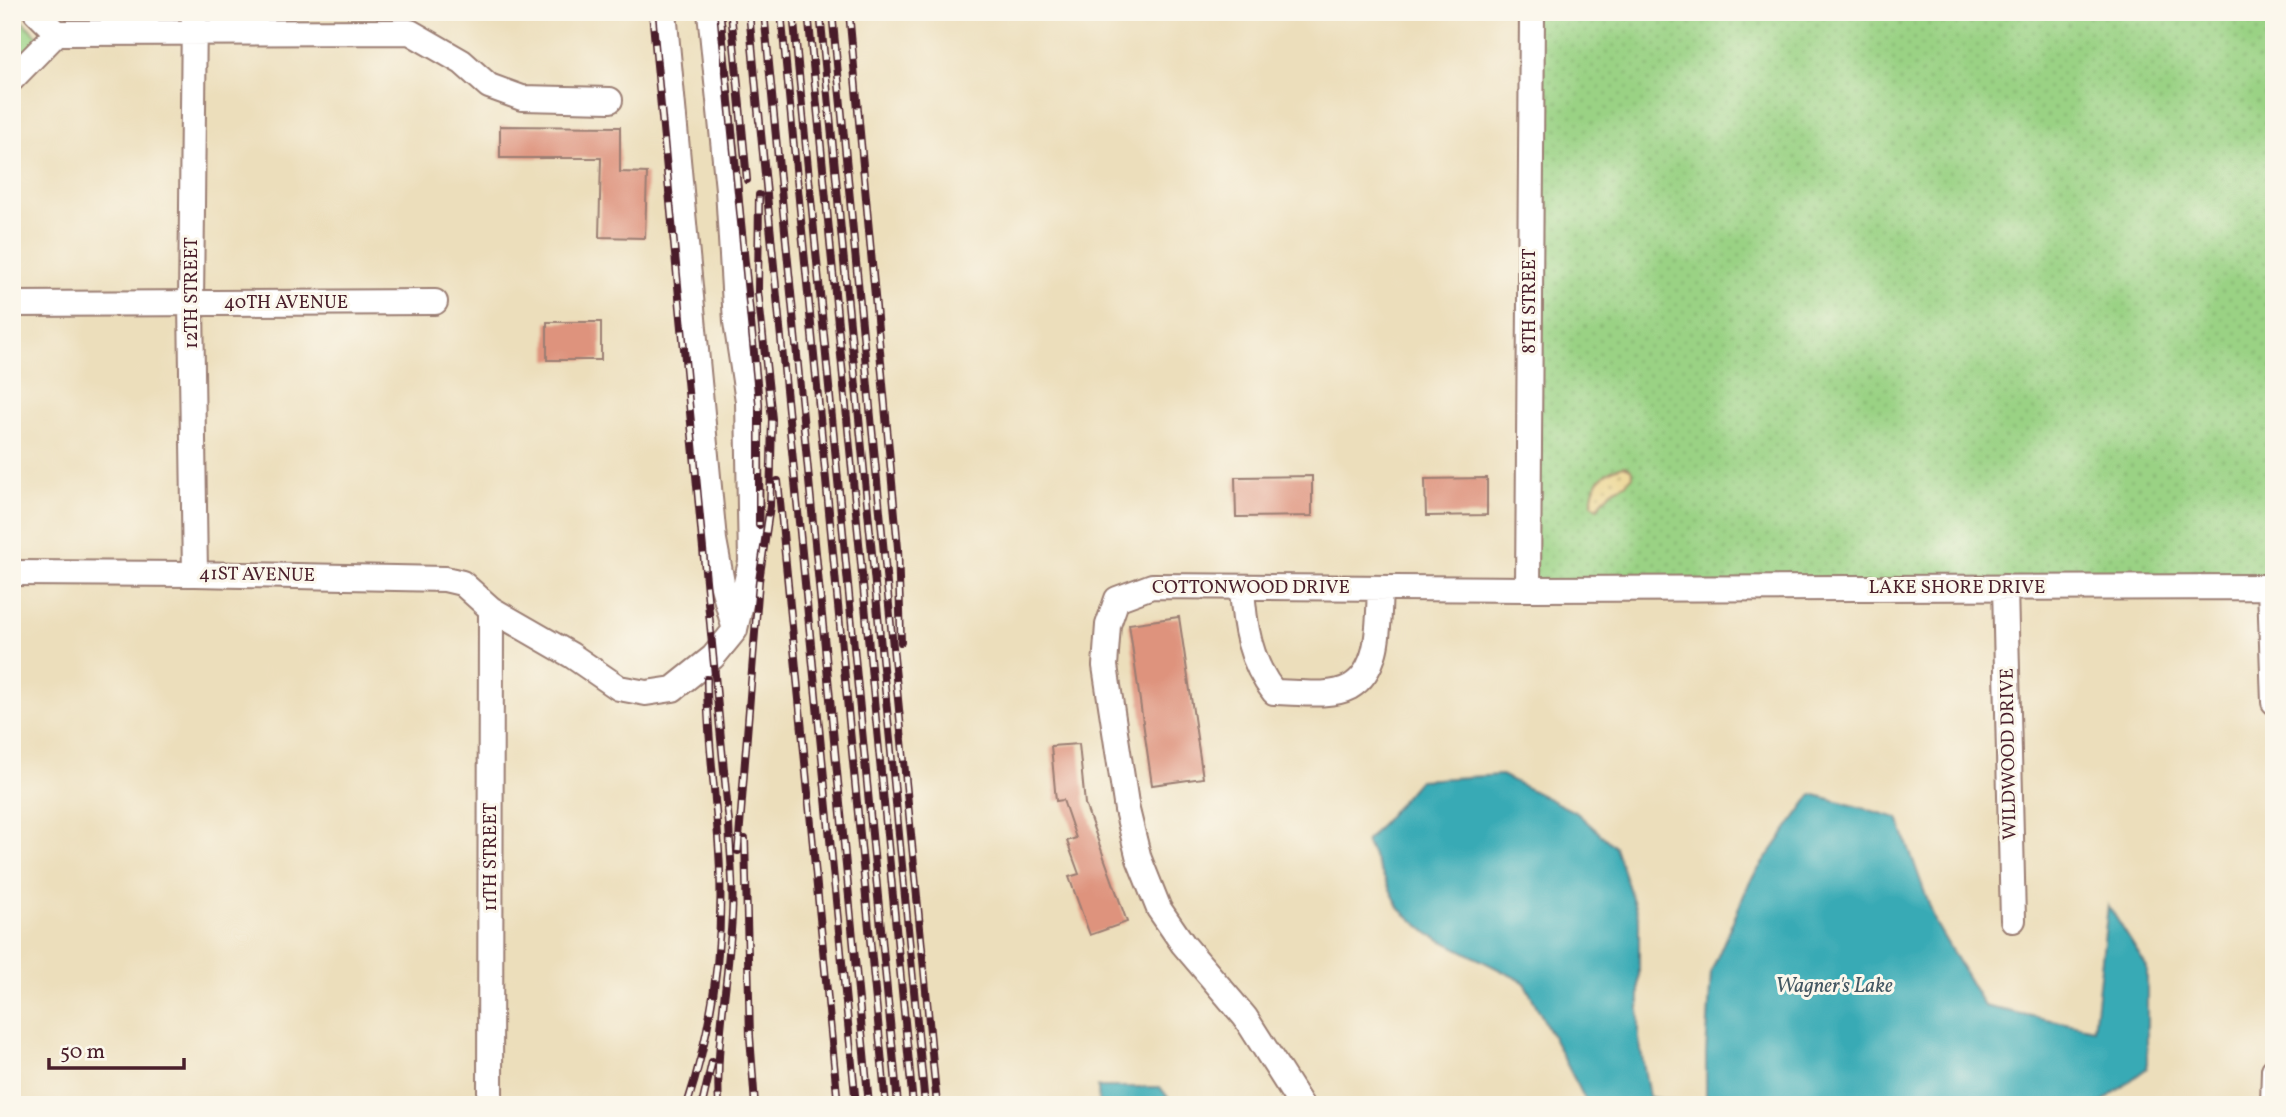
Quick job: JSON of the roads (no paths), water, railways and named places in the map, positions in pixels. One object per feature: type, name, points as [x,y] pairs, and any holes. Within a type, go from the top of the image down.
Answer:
[{"type":"street","points":[[36,12],[57,33]]},
{"type":"street","points":[[664,12],[714,540],[735,630]]},
{"type":"street","points":[[710,12],[728,189],[736,322],[748,401],[751,562],[735,630]]},
{"type":"street","name":"8TH STREET","points":[[1528,589],[1532,12]]},
{"type":"street","points":[[12,79],[57,33],[194,22],[410,32],[462,62],[489,86],[522,99],[610,100]]},
{"type":"street","name":"12TH STREET","points":[[194,22],[191,304],[195,574]]},
{"type":"street","name":"40TH AVENUE","points":[[12,304],[435,302]]},
{"type":"street","name":"41ST AVENUE","points":[[12,573],[445,579],[462,583],[491,609],[571,655],[619,688],[646,693],[673,689],[713,657],[735,630]]},
{"type":"street","name":"COTTONWOOD DRIVE","points":[[1300,1105],[1245,1017],[1183,944],[1159,909],[1139,859],[1128,810],[1105,666],[1108,625],[1117,599],[1152,586],[1528,589]]},
{"type":"street","points":[[1242,587],[1244,623],[1264,679],[1274,692],[1326,692],[1349,688],[1363,677],[1377,641],[1380,588]]},
{"type":"street","name":"WILDWOOD DRIVE","points":[[2005,587],[2013,919]]},
{"type":"street","name":"LAKE SHORE DRIVE","points":[[1528,589],[2272,587],[2274,702]]},
{"type":"street","name":"11TH STREET","points":[[490,1105],[491,609]]},
{"type":"street","points":[[2273,1105],[2274,1070]]},
{"type":"water","points":[[1501,775],[1577,813],[1615,847],[1639,919],[1639,1039],[1649,1097],[1696,1105],[1588,1105],[1524,982],[1429,934],[1400,909],[1366,842],[1419,780]]},
{"type":"water","name":"Wagner's Lake","points":[[1812,794],[1898,818],[1936,924],[1984,1006],[2094,1029],[2108,905],[2147,967],[2147,1068],[2098,1105],[1706,1105],[1711,972],[1750,881]]},
{"type":"water","points":[[1098,1087],[1160,1087],[1174,1105],[1099,1105]]},
{"type":"railway","points":[[652,12],[729,823],[732,904],[719,1058],[719,1105]]},
{"type":"railway","points":[[720,12],[759,403],[759,525]]},
{"type":"railway","points":[[731,12],[747,180]]},
{"type":"railway","points":[[749,12],[759,121]]},
{"type":"railway","points":[[764,12],[869,1105]]},
{"type":"railway","points":[[781,12],[886,1105]]},
{"type":"railway","points":[[793,12],[898,1105]]},
{"type":"railway","points":[[808,12],[913,1105]]},
{"type":"railway","points":[[820,12],[925,1105]]},
{"type":"railway","points":[[832,12],[937,1105]]},
{"type":"railway","points":[[849,12],[898,548],[901,642]]},
{"type":"railway","points":[[759,113],[856,1105]]},
{"type":"railway","points":[[738,851],[759,581],[770,506],[772,419],[758,291],[759,195]]},
{"type":"railway","points":[[778,481],[838,1105]]},
{"type":"railway","points":[[687,1105],[709,1019],[719,931],[719,848],[707,679]]},
{"type":"railway","points":[[745,839],[750,1036],[755,1105]]},
{"type":"railway","points":[[702,1105],[712,1062]]}]
